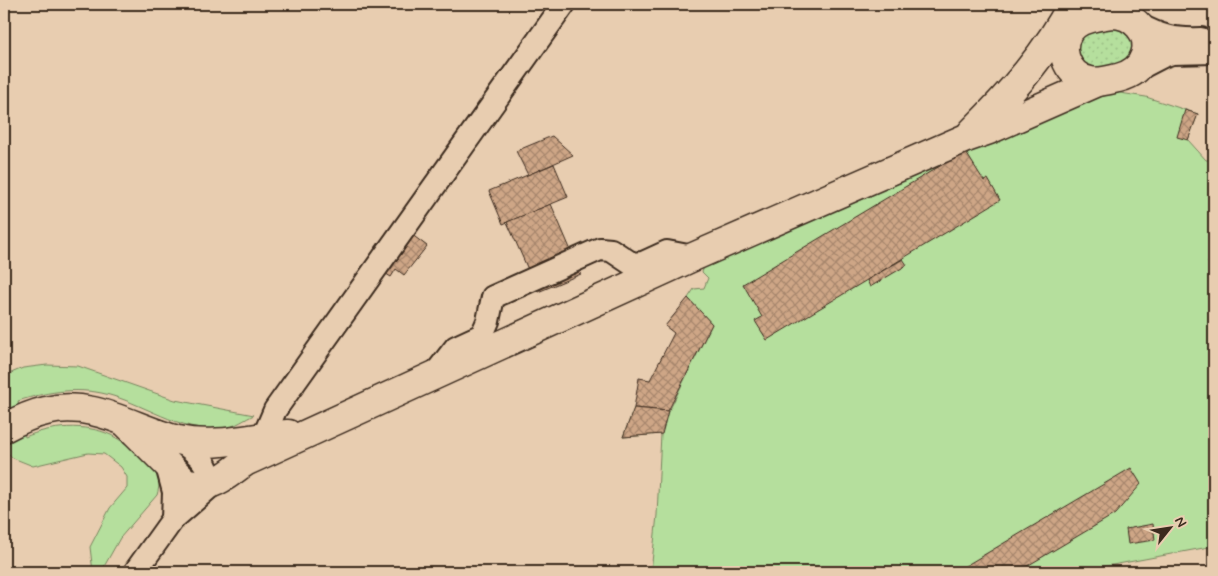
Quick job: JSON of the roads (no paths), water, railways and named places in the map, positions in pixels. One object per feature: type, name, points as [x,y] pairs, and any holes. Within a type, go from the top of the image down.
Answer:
[{"type":"main road","points":[[4,428],[22,419],[46,411],[71,408],[96,411],[179,440],[265,444],[309,432],[693,257],[1098,82],[1134,72],[1142,64],[1146,53],[1143,25],[1130,17],[1112,14],[1066,25],[1015,87],[966,138]]},
{"type":"main road","points":[[1066,25],[1064,56],[1071,70],[1084,79],[1098,82]]},
{"type":"main road","points":[[125,422],[185,482],[198,486],[212,485],[245,462],[265,444]]},
{"type":"street","points":[[265,444],[275,410],[564,4]]},
{"type":"street","points":[[1143,25],[1156,34],[1177,40],[1214,38]]},
{"type":"street","points":[[1134,72],[1172,53],[1214,52]]},
{"type":"street","points":[[435,374],[456,347],[482,335],[488,321],[492,297],[600,249],[611,250],[632,264],[643,263],[667,252],[693,257]]},
{"type":"street","points":[[135,572],[173,519],[212,485],[209,469],[200,456],[179,440]]},
{"type":"street","points":[[167,466],[174,492],[173,519]]}]
